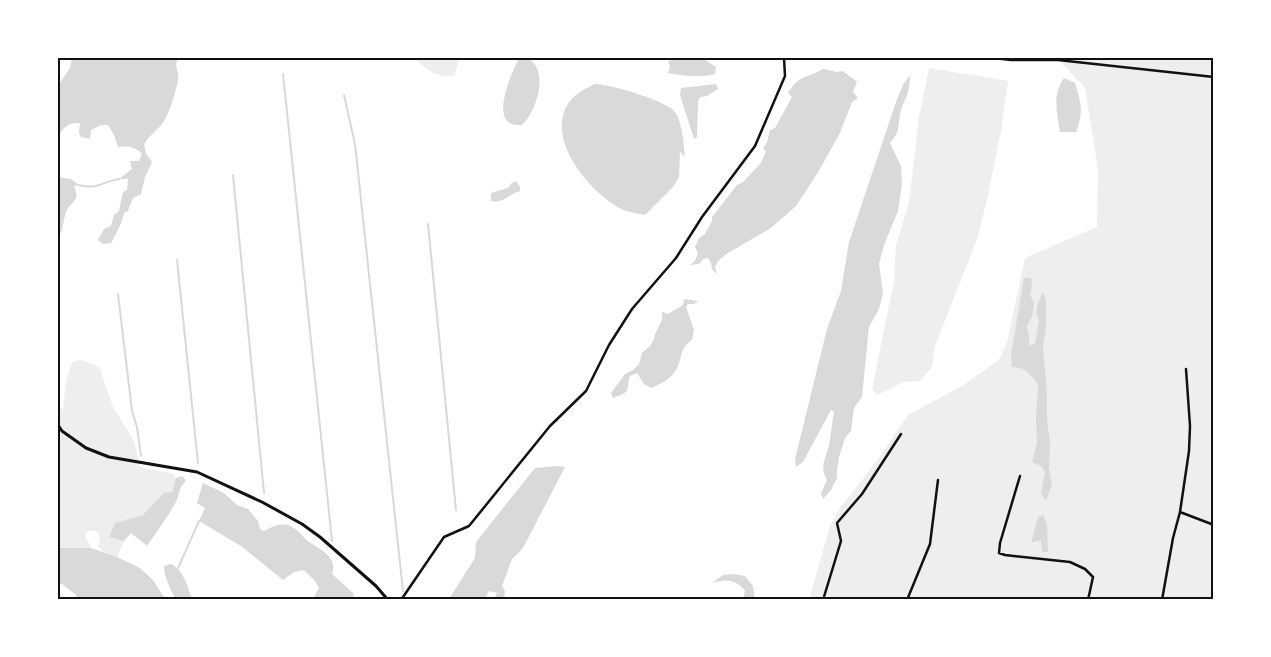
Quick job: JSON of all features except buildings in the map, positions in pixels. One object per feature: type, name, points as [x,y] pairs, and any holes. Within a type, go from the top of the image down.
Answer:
[{"type":"street","points":[[401,600],[444,536],[468,526],[550,426],[586,390],[609,345],[632,309],[676,258],[702,217],[755,146],[785,76],[784,58]]},
{"type":"street","points":[[993,58],[1058,60],[1214,77]]},
{"type":"street","points":[[1162,600],[1173,538],[1180,512],[1189,451],[1190,426],[1186,369]]},
{"type":"street","points":[[58,425],[62,431],[86,448],[109,457],[197,472],[262,502],[302,524],[320,537],[376,586],[388,600]]},
{"type":"street","points":[[823,600],[840,541],[837,523],[862,494],[901,434]]},
{"type":"street","points":[[1020,476],[998,553],[1070,562],[1086,569],[1093,577],[1088,600]]},
{"type":"street","points":[[907,600],[930,544],[938,480]]},
{"type":"street","points":[[1180,512],[1214,525]]},
{"type":"shaded area","points":[[72,58],[178,58],[176,65],[178,80],[170,109],[165,120],[144,144],[146,154],[152,162],[145,177],[141,194],[133,198],[111,243],[103,244],[98,240],[104,229],[111,226],[114,215],[119,211],[123,192],[127,190],[128,179],[119,179],[132,169],[130,161],[139,161],[142,154],[131,147],[118,147],[108,125],[101,125],[91,130],[90,139],[81,137],[79,132],[80,123],[72,124],[63,129],[58,139],[58,86],[70,68]]},
{"type":"shaded area","points":[[414,58],[459,58],[455,75],[443,76],[422,66]]},
{"type":"shaded area","points":[[527,58],[534,63],[538,71],[539,90],[527,119],[522,125],[514,124],[507,121],[504,115],[504,99],[518,60]]},
{"type":"shaded area","points":[[677,58],[702,58],[716,67],[715,74],[692,76],[668,73],[670,67],[668,61]]},
{"type":"shaded area","points":[[1057,58],[1213,58],[1213,599],[809,600],[830,526],[840,508],[873,466],[908,415],[962,386],[999,360],[1007,343],[1025,258],[1097,227],[1098,169],[1085,88]]},
{"type":"shaded area","points":[[929,68],[1008,81],[1001,131],[977,239],[935,346],[932,367],[920,381],[903,382],[877,395],[872,389],[894,281],[896,246],[909,202],[919,117]]},
{"type":"shaded area","points":[[823,69],[837,72],[843,71],[857,82],[853,92],[858,98],[852,102],[840,133],[796,206],[771,228],[728,253],[718,261],[715,267],[717,274],[712,269],[708,258],[703,259],[699,264],[690,265],[695,261],[698,253],[695,247],[699,238],[705,234],[712,221],[712,217],[737,185],[743,182],[761,163],[766,151],[763,149],[770,130],[775,128],[792,97],[788,93],[792,87],[799,80]]},
{"type":"shaded area","points":[[910,76],[898,130],[890,143],[901,166],[902,184],[898,211],[884,245],[879,264],[883,293],[879,309],[869,327],[862,397],[854,408],[851,431],[845,438],[839,457],[837,478],[831,490],[823,499],[821,493],[827,480],[823,467],[829,445],[834,412],[831,410],[803,462],[796,467],[795,459],[827,329],[841,291],[849,242],[897,99],[904,83]]},
{"type":"shaded area","points":[[1064,78],[1075,83],[1079,96],[1081,113],[1076,132],[1060,132],[1057,97],[1060,84]]},
{"type":"shaded area","points":[[595,84],[625,90],[650,98],[670,108],[677,116],[685,157],[680,152],[679,177],[673,187],[645,215],[619,208],[594,189],[583,176],[565,146],[562,130],[563,115],[573,98]]},
{"type":"shaded area","points":[[716,84],[718,89],[707,96],[700,97],[698,101],[697,137],[694,139],[680,95],[681,88]]},
{"type":"shaded area","points":[[58,177],[71,179],[79,185],[74,186],[76,198],[66,212],[61,233],[58,235]]},
{"type":"shaded area","points":[[516,181],[520,191],[503,200],[491,201],[491,193],[508,188]]},
{"type":"shaded area","points":[[1024,278],[1031,278],[1030,294],[1034,304],[1032,316],[1027,326],[1029,346],[1035,344],[1039,320],[1037,317],[1038,303],[1043,292],[1046,300],[1046,327],[1043,347],[1050,443],[1049,468],[1052,484],[1046,501],[1041,493],[1045,472],[1041,466],[1032,462],[1037,443],[1038,384],[1024,370],[1012,367],[1011,355]]},
{"type":"shaded area","points":[[684,299],[698,301],[694,304],[688,304],[686,307],[694,330],[692,340],[685,346],[673,375],[651,388],[644,384],[637,373],[630,376],[627,391],[613,398],[611,393],[625,374],[639,364],[642,353],[650,346],[654,339],[662,320],[662,312],[668,314],[683,305]]},
{"type":"shaded area","points":[[81,360],[99,367],[113,407],[134,441],[140,467],[173,474],[176,478],[172,492],[143,515],[115,523],[109,537],[124,541],[117,557],[104,552],[98,547],[100,540],[98,532],[89,530],[85,536],[91,548],[58,548],[58,406],[63,410],[66,381],[72,362]]},
{"type":"shaded area","points":[[565,467],[523,548],[512,559],[502,586],[505,591],[504,599],[494,599],[497,593],[489,591],[485,599],[449,599],[475,558],[476,542],[535,468]]},
{"type":"shaded area","points":[[182,476],[186,480],[181,487],[177,500],[147,546],[131,533],[124,541],[109,537],[115,523],[143,515],[164,493],[172,492],[176,478]]},
{"type":"shaded area","points":[[203,483],[224,493],[237,505],[248,509],[258,521],[260,529],[264,531],[275,526],[284,525],[296,530],[331,559],[333,563],[332,574],[353,593],[354,599],[313,599],[319,588],[304,570],[294,572],[283,580],[241,546],[199,521],[205,508],[197,503]]},
{"type":"shaded area","points":[[1043,515],[1047,524],[1048,552],[1042,552],[1041,541],[1031,543],[1038,517]]},
{"type":"shaded area","points":[[58,548],[91,548],[117,557],[140,568],[153,580],[165,599],[77,599],[76,595],[62,584],[58,584]]},
{"type":"shaded area","points":[[171,564],[179,570],[184,578],[191,597],[190,599],[175,599],[164,570],[164,566]]},
{"type":"shaded area","points":[[723,575],[745,576],[753,586],[755,599],[743,599],[745,591],[734,582],[721,581],[712,583]]},
{"type":"waterway","points":[[283,74],[332,541]]},
{"type":"waterway","points":[[344,95],[355,144],[403,591]]},
{"type":"waterway","points":[[233,175],[264,493]]},
{"type":"waterway","points":[[79,185],[90,187],[119,179]]},
{"type":"waterway","points":[[428,224],[456,510]]},
{"type":"waterway","points":[[177,260],[198,463]]},
{"type":"waterway","points":[[118,294],[132,411],[137,427],[141,456]]},
{"type":"waterway","points":[[178,568],[199,521]]}]
